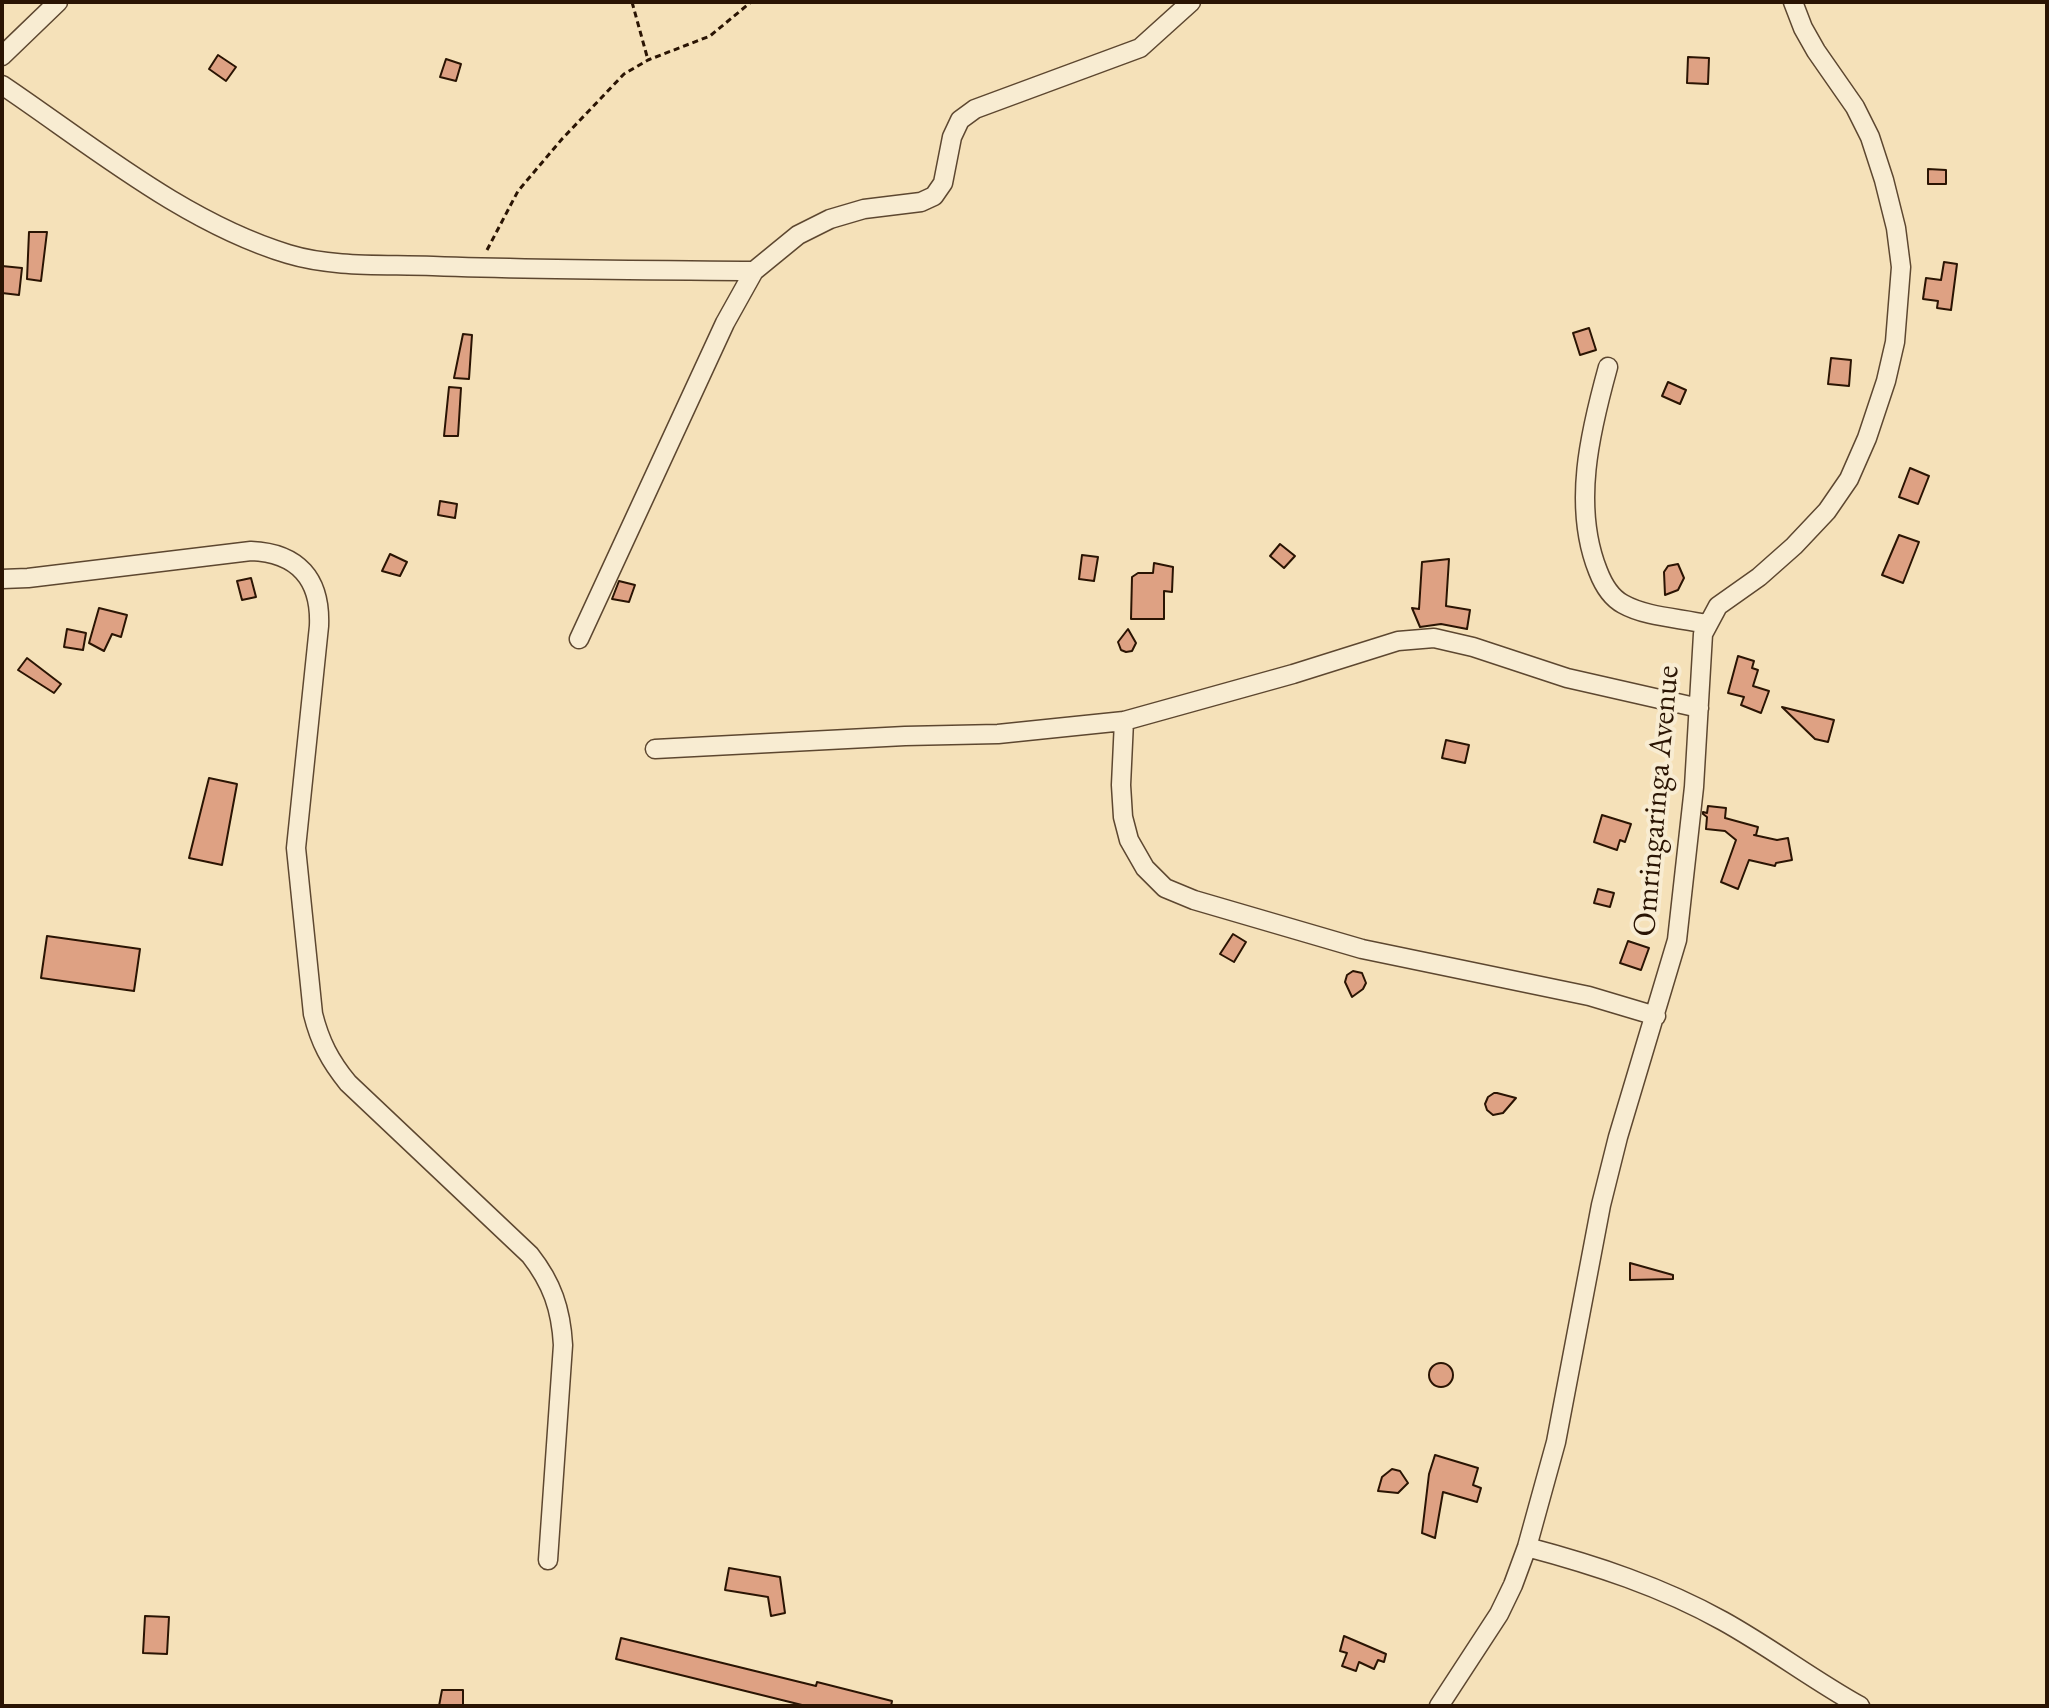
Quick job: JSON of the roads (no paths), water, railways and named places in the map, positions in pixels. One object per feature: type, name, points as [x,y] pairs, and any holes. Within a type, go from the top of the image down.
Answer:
[{"type":"street","points":[[2,56],[58,2]]},
{"type":"street","points":[[579,639],[725,323],[754,271],[798,235],[830,219],[864,209],[921,202],[934,196],[943,183],[952,137],[960,120],[975,109],[1140,48],[1191,2]]},
{"type":"street","name":"Omringaringa Avenue","points":[[1439,1706],[1499,1614],[1527,1547],[1556,1442],[1601,1205],[1618,1137],[1677,940],[1694,787],[1706,624],[1718,606],[1759,577],[1794,546],[1827,511],[1849,479],[1867,438],[1895,342],[1901,267],[1896,228],[1884,180],[1870,137],[1855,107],[1816,51],[1793,2]]},
{"type":"street","points":[[2,85],[191,213],[291,255],[339,263],[478,268],[754,271]]},
{"type":"street","points":[[1608,367],[1594,416],[1587,467],[1585,510],[1592,555],[1605,588],[1622,604],[1645,612],[1706,624]]},
{"type":"street","points":[[2,579],[251,551],[284,556],[296,564],[314,587],[320,606],[319,626],[296,848],[315,1023],[324,1048],[348,1083],[530,1255],[550,1283],[562,1319],[563,1345],[548,1560]]},
{"type":"street","points":[[655,749],[998,734],[1124,721],[1398,641],[1434,638],[1473,647],[1567,678],[1699,708]]},
{"type":"street","points":[[1124,721],[1123,817],[1129,840],[1145,868],[1165,888],[1194,900],[1362,949],[1589,996],[1656,1016]]},
{"type":"street","points":[[1527,1547],[1593,1565],[1641,1583],[1723,1621],[1860,1706]]}]
